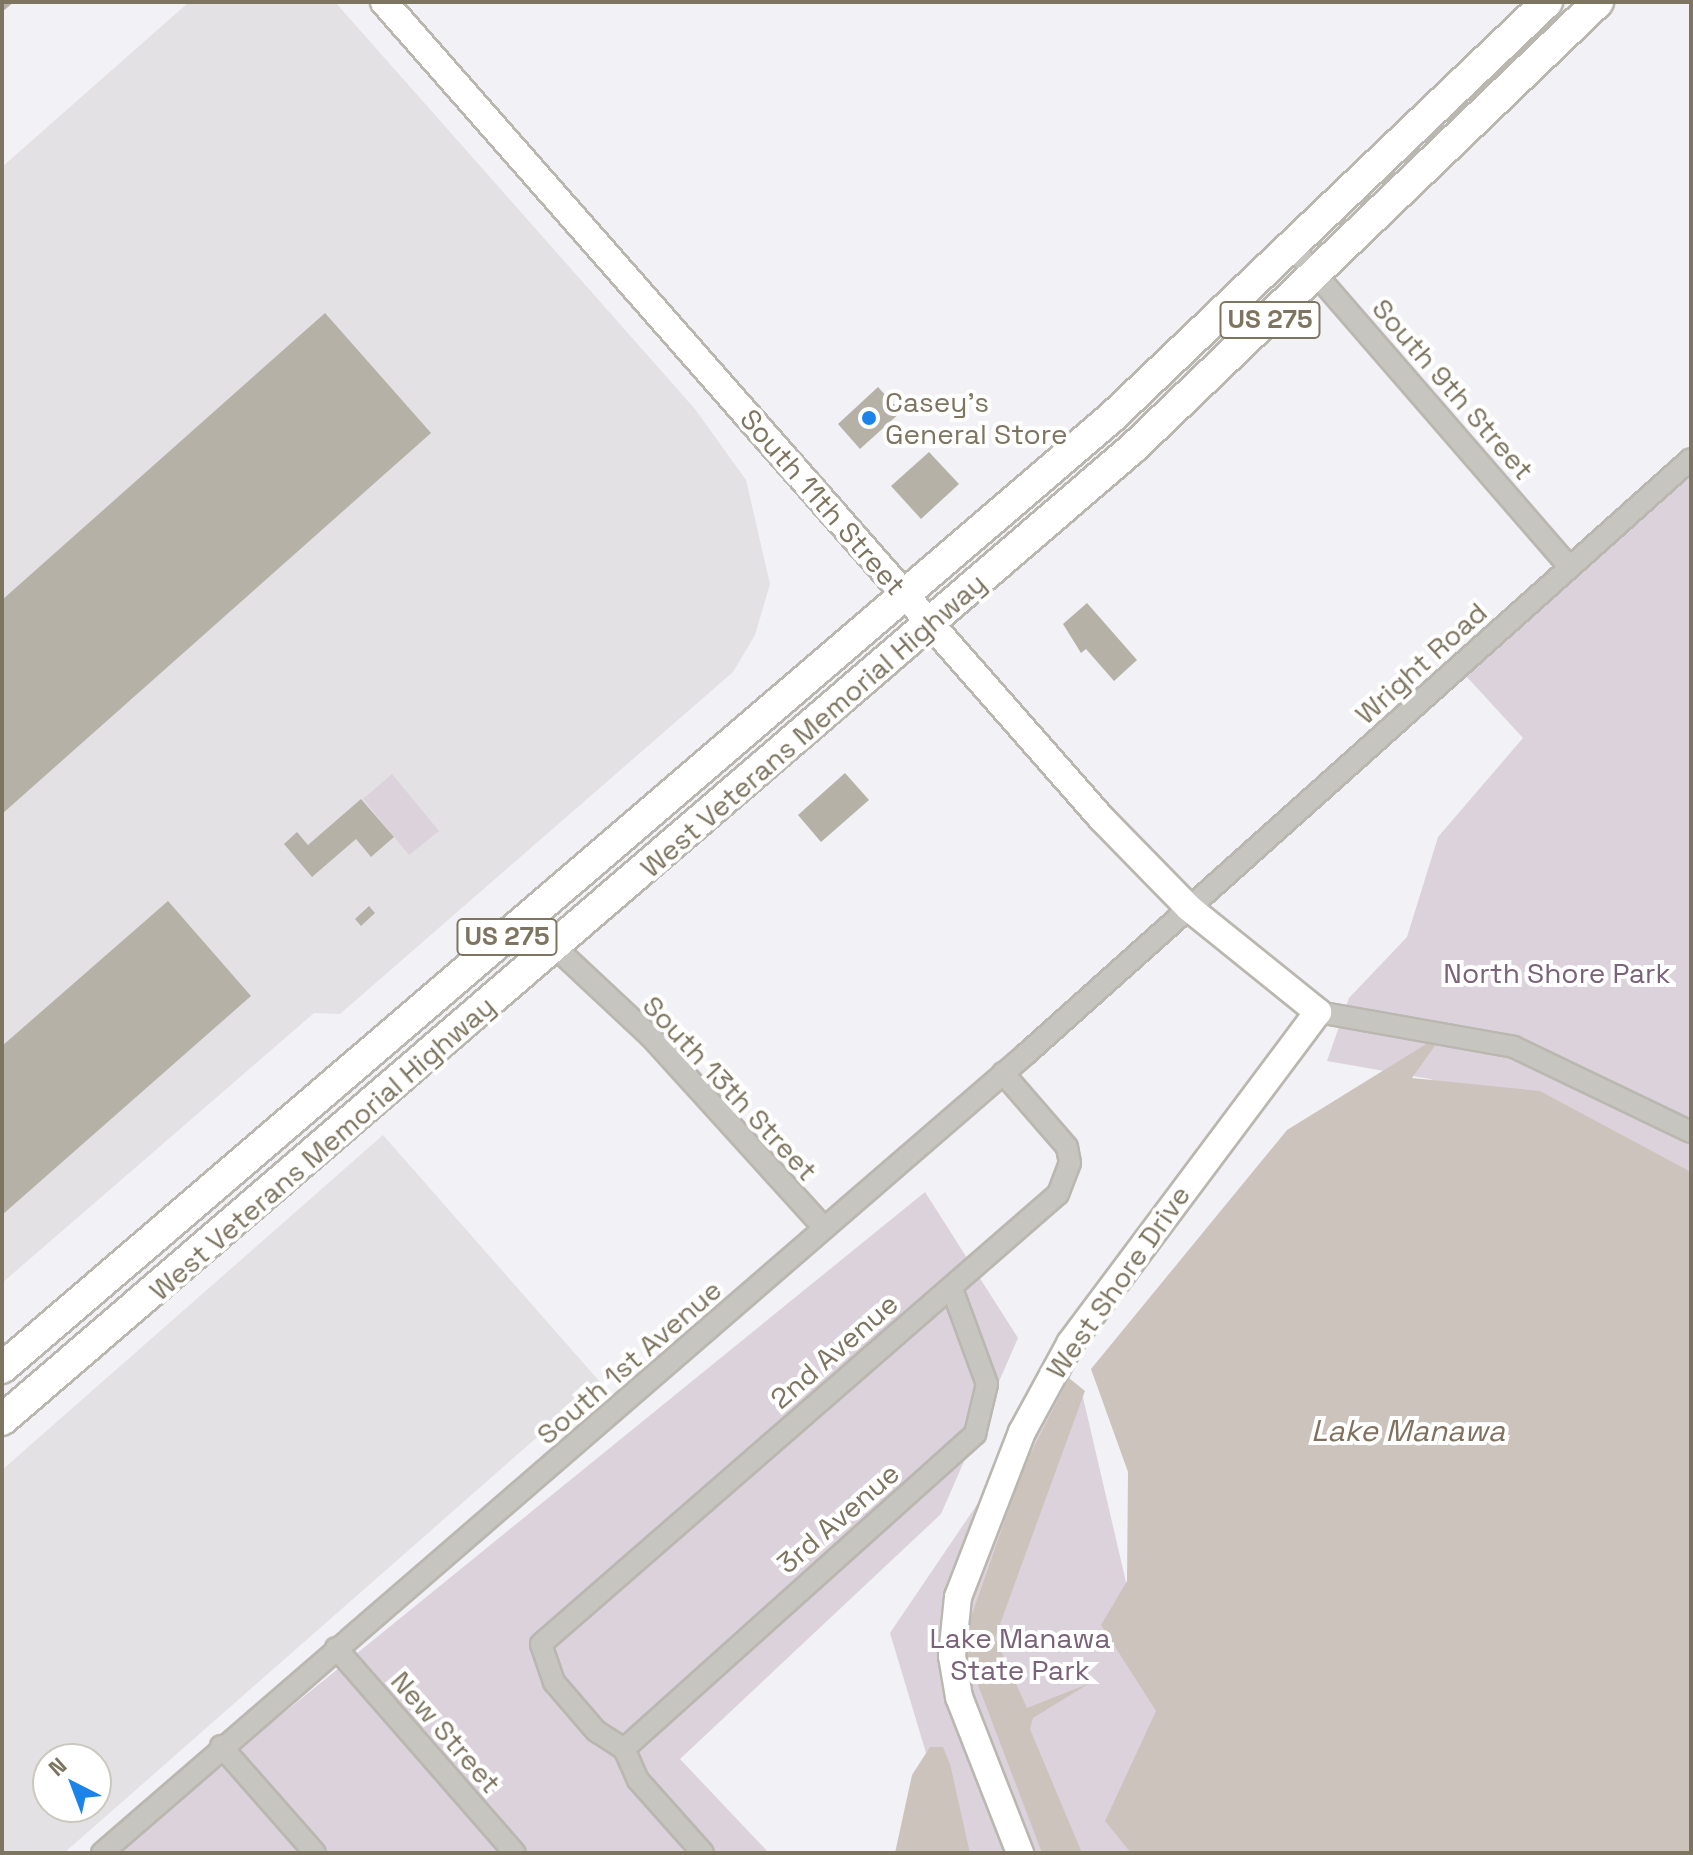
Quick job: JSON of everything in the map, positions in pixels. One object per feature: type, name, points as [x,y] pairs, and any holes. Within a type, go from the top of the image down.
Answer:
[{"type":"main road","name":"West Veterans Memorial Highway","points":[[2,1368],[906,597],[1294,249],[1547,2]]},
{"type":"main road","name":"West Veterans Memorial Highway","points":[[2,1420],[931,626],[1317,275],[1598,2]]},
{"type":"street","name":"South 11th Street","points":[[384,2],[931,626],[1189,908],[1318,1012]]},
{"type":"street","name":"South 9th Street","points":[[1294,249],[1569,566]]},
{"type":"street","name":"Wright Road","points":[[1189,908],[1691,459]]},
{"type":"street","name":"South 1st Avenue","points":[[109,1851],[221,1746],[824,1228],[1189,908]]},
{"type":"street","name":"South 13th Street","points":[[526,920],[551,950],[651,1037],[824,1228]]},
{"type":"street","points":[[1318,1012],[1514,1047],[1691,1132]]},
{"type":"street","name":"West Shore Drive","points":[[1020,1853],[959,1697],[952,1656],[958,1597],[1022,1432],[1070,1344],[1318,1012]]},
{"type":"street","name":"2nd Avenue","points":[[624,1749],[596,1731],[562,1692],[539,1650],[952,1289],[1067,1181],[1067,1147],[1003,1073]]},
{"type":"street","name":"3rd Avenue","points":[[624,1749],[975,1434],[987,1384],[952,1289]]},
{"type":"street","name":"New Street","points":[[336,1648],[515,1853]]},
{"type":"street","points":[[221,1746],[315,1853]]},
{"type":"street","points":[[624,1749],[638,1780],[703,1853]]},
{"type":"shaded area","points":[[189,2],[335,2],[695,409],[746,480],[770,584],[755,635],[733,672],[340,1014],[314,1013],[2,1283],[2,167]]},
{"type":"shaded area","points":[[383,1135],[600,1382],[112,1811],[112,1743],[32,1743],[32,1823],[98,1823],[64,1853],[2,1853],[2,1470]]},
{"type":"green space","name":"North Shore Park","points":[[1691,475],[1691,1177],[1430,1079],[1327,1061],[1349,998],[1407,937],[1438,837],[1523,738],[1466,676]]},
{"type":"green space","points":[[392,774],[439,831],[409,855],[363,799]]},
{"type":"green space","points":[[925,1192],[1018,1338],[941,1514],[680,1759],[769,1853],[111,1853]]},
{"type":"green space","name":"Lake Manawa State Park","points":[[1062,1379],[1082,1393],[1156,1711],[1171,1853],[956,1853],[890,1633]]},
{"type":"water","name":"Lake Manawa","points":[[1444,1033],[1412,1078],[1540,1091],[1691,1172],[1691,1853],[1131,1853],[1105,1821],[1156,1711],[1101,1625],[1127,1581],[1128,1472],[1091,1369],[1287,1130]]},
{"type":"water","points":[[1069,1378],[1085,1391],[995,1638],[1027,1708],[1090,1683],[1033,1718],[1030,1729],[1082,1853],[1042,1853],[962,1643],[1023,1468]]},
{"type":"water","points":[[930,1747],[943,1747],[950,1764],[970,1853],[895,1853],[912,1775]]},
{"type":"building","points":[[2,2],[14,2],[2,12]]},
{"type":"building","points":[[325,313],[431,433],[2,814],[2,600]]},
{"type":"building","name":"Casey's General Store","points":[[878,387],[901,412],[860,449],[838,424]]},
{"type":"building","points":[[929,452],[959,484],[921,519],[891,486]]},
{"type":"building","points":[[1087,603],[1137,660],[1114,681],[1086,649],[1081,653],[1063,624]]},
{"type":"building","points":[[845,773],[869,800],[821,842],[798,815]]},
{"type":"building","points":[[361,799],[394,837],[371,857],[356,839],[312,877],[284,844],[297,832],[308,845]]},
{"type":"building","points":[[168,901],[251,996],[2,1215],[2,1046]]},
{"type":"building","points":[[369,906],[375,913],[361,926],[355,919]]},
{"type":"place","name":"Casey's General Store","points":[[869,418]]}]
